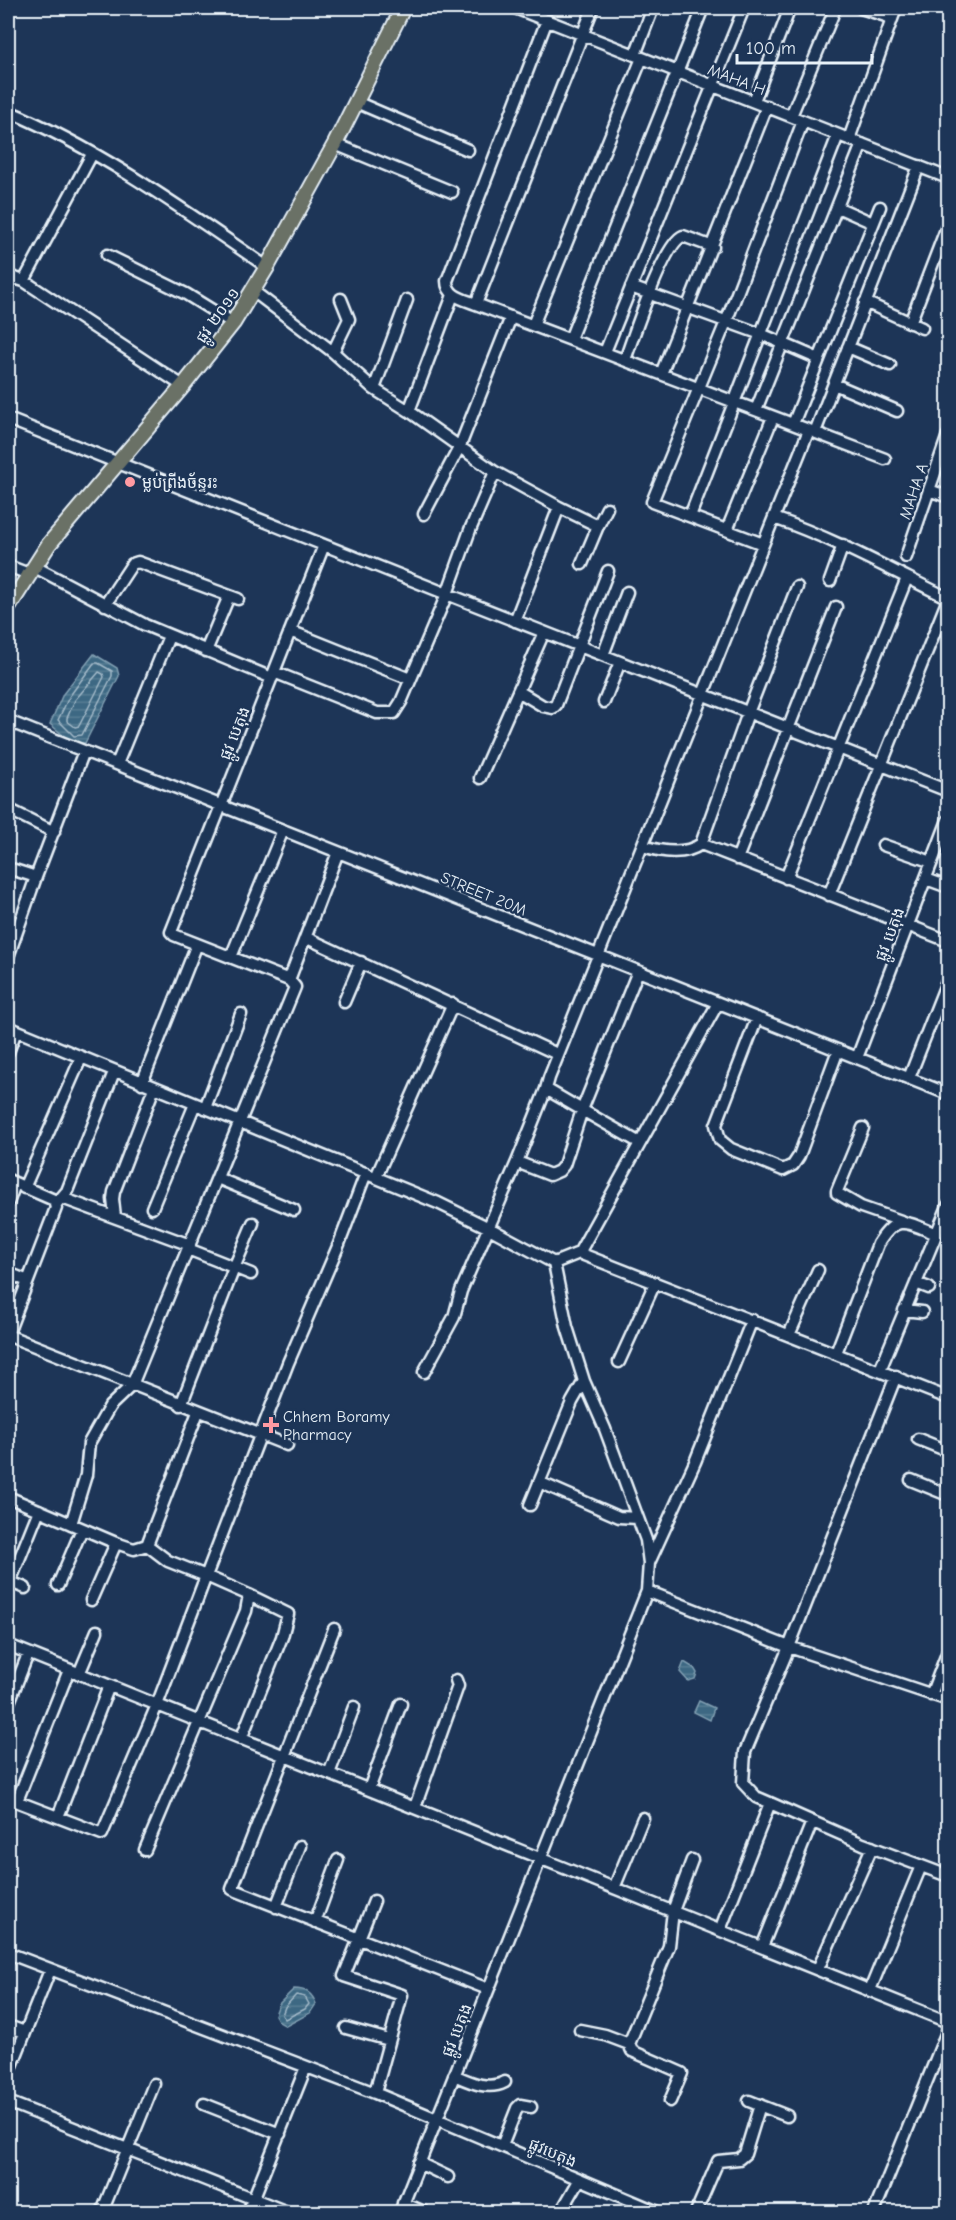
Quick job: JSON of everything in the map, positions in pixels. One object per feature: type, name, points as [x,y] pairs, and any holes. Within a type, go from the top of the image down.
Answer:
[{"type":"main road","name":"ផ្លូវ ២០១១","points":[[8,608],[49,544],[183,386],[233,323],[267,267],[335,144],[403,8]]},
{"type":"street","name":"MAHA H","points":[[515,8],[948,178]]},
{"type":"street","points":[[476,304],[593,8]]},
{"type":"street","points":[[533,325],[639,56],[653,8]]},
{"type":"street","points":[[570,339],[703,8]]},
{"type":"street","points":[[605,352],[744,8]]},
{"type":"street","points":[[754,101],[790,8]]},
{"type":"street","points":[[791,116],[834,8]]},
{"type":"street","points":[[861,8],[892,18]]},
{"type":"street","points":[[849,139],[896,8]]},
{"type":"street","points":[[547,20],[447,280],[447,288],[453,295],[476,304],[885,459]]},
{"type":"street","points":[[356,102],[468,150]]},
{"type":"street","points":[[661,374],[713,247],[766,106]]},
{"type":"street","points":[[8,111],[56,133],[153,190],[267,267]]},
{"type":"street","points":[[763,544],[652,502],[726,322],[803,121]]},
{"type":"street","points":[[690,516],[838,135]]},
{"type":"street","points":[[335,144],[452,192]]},
{"type":"street","points":[[756,410],[862,144]]},
{"type":"street","points":[[24,281],[92,154]]},
{"type":"street","points":[[424,1372],[454,1317],[461,1291],[517,1162],[546,1089],[557,1054],[600,956],[763,544],[834,384],[918,166]]},
{"type":"street","points":[[837,207],[873,223]]},
{"type":"street","points":[[793,424],[880,207]]},
{"type":"street","points":[[910,323],[948,224]]},
{"type":"street","points":[[625,360],[668,251],[679,237],[683,236],[713,247]]},
{"type":"street","points":[[107,255],[186,294],[233,323]]},
{"type":"street","points":[[8,276],[24,281],[183,386]]},
{"type":"street","points":[[630,287],[760,334],[819,359]]},
{"type":"street","points":[[253,291],[333,352],[374,389],[495,472],[598,526]]},
{"type":"street","points":[[409,411],[453,295]]},
{"type":"street","points":[[333,352],[350,316],[341,298]]},
{"type":"street","points":[[374,389],[407,300]]},
{"type":"street","points":[[865,302],[922,328]]},
{"type":"street","points":[[424,514],[460,446],[512,317]]},
{"type":"street","points":[[848,347],[890,364]]},
{"type":"street","points":[[834,384],[897,411]]},
{"type":"street","points":[[727,530],[773,417]]},
{"type":"street","points":[[8,419],[948,791]]},
{"type":"street","name":"MAHA A","points":[[906,557],[948,435]]},
{"type":"street","points":[[8,566],[32,571],[169,636],[207,651],[377,712],[394,713],[401,702],[447,594],[470,530],[495,472]]},
{"type":"street","points":[[929,490],[948,497]]},
{"type":"street","points":[[515,621],[558,507]]},
{"type":"street","points":[[582,564],[607,508]]},
{"type":"street","points":[[774,518],[843,545],[948,598],[829,895]]},
{"type":"street","name":"ផ្លូវ បេតុង","points":[[196,944],[174,935],[172,927],[324,545]]},
{"type":"street","points":[[830,581],[843,545]]},
{"type":"street","points":[[105,605],[132,564],[138,562],[233,597],[207,651]]},
{"type":"street","points":[[518,691],[543,706],[553,708],[559,701],[608,571]]},
{"type":"street","points":[[786,878],[907,578]]},
{"type":"street","points":[[643,846],[673,852],[692,850],[701,844],[748,713],[797,587]]},
{"type":"street","points":[[603,656],[627,592]]},
{"type":"street","points":[[737,859],[836,607]]},
{"type":"street","points":[[290,631],[410,680]]},
{"type":"street","points":[[480,778],[544,632]]},
{"type":"street","points":[[117,764],[169,636]]},
{"type":"street","points":[[604,702],[620,662]]},
{"type":"street","name":"STREET 20M","points":[[8,721],[857,1058],[947,1090]]},
{"type":"street","points":[[8,957],[84,751]]},
{"type":"street","points":[[8,809],[54,832]]},
{"type":"street","name":"ផ្លូវ បេតុង","points":[[857,1058],[948,820]]},
{"type":"street","points":[[231,957],[283,830]]},
{"type":"street","points":[[701,844],[948,941]]},
{"type":"street","points":[[883,845],[933,862]]},
{"type":"street","points":[[289,980],[338,852]]},
{"type":"street","points":[[8,868],[36,877]]},
{"type":"street","points":[[926,879],[948,887]]},
{"type":"street","points":[[307,938],[557,1054]]},
{"type":"street","points":[[71,1524],[86,1475],[89,1443],[110,1406],[132,1385],[295,987],[289,980],[196,944],[142,1083]]},
{"type":"street","points":[[344,1002],[361,962]]},
{"type":"street","points":[[517,1162],[550,1175],[559,1171],[564,1165],[582,1110],[638,971]]},
{"type":"street","points":[[909,1078],[948,980]]},
{"type":"street","points":[[554,1263],[579,1253],[718,1003]]},
{"type":"street","points":[[97,1631],[74,1672],[12,1799],[102,1834],[157,1705],[288,1363],[339,1244],[453,1005]]},
{"type":"street","points":[[152,1208],[241,1014]]},
{"type":"street","points":[[757,1018],[716,1125],[720,1140],[731,1149],[783,1170],[793,1165],[799,1156],[838,1050]]},
{"type":"street","points":[[8,1052],[12,1029],[371,1175],[489,1228],[554,1263]]},
{"type":"street","points":[[8,1203],[81,1058]]},
{"type":"street","points":[[114,1072],[67,1191],[59,1201],[9,1338],[287,1445]]},
{"type":"street","points":[[115,1217],[114,1192],[154,1088]]},
{"type":"street","points":[[546,1089],[640,1143]]},
{"type":"street","points":[[863,1128],[837,1193],[861,1206],[937,1234]]},
{"type":"street","points":[[217,1178],[294,1210]]},
{"type":"street","points":[[16,1184],[54,1200],[115,1217],[251,1274]]},
{"type":"street","points":[[880,1370],[948,1206]]},
{"type":"street","points":[[181,1405],[234,1268],[254,1223]]},
{"type":"street","points":[[836,1353],[878,1244],[887,1230],[895,1223],[907,1223]]},
{"type":"street","points":[[579,1253],[948,1398]]},
{"type":"street","points":[[554,1263],[567,1327],[584,1381],[646,1540],[649,1563]]},
{"type":"street","points":[[789,1335],[818,1270]]},
{"type":"street","points":[[8,1273],[28,1281]]},
{"type":"street","points":[[619,1362],[655,1282]]},
{"type":"street","points":[[916,1283],[929,1287]]},
{"type":"street","points":[[904,1310],[922,1312]]},
{"type":"street","points":[[649,1563],[695,1462],[752,1320]]},
{"type":"street","points":[[896,1376],[744,1758],[743,1783],[756,1797],[872,1847],[948,1876]]},
{"type":"street","points":[[530,1505],[572,1402],[584,1381]]},
{"type":"street","points":[[147,1545],[198,1412]]},
{"type":"street","points":[[918,1439],[948,1451]]},
{"type":"street","points":[[911,1480],[948,1495]]},
{"type":"street","points":[[539,1482],[619,1517],[637,1518]]},
{"type":"street","points":[[8,1497],[116,1543],[134,1549],[147,1545]]},
{"type":"street","points":[[25,1588],[9,1582],[39,1510]]},
{"type":"street","points":[[58,1586],[82,1529]]},
{"type":"street","points":[[91,1600],[116,1543]]},
{"type":"street","points":[[147,1545],[168,1561],[191,1572],[206,1576],[286,1611],[288,1617],[282,1637],[241,1739]]},
{"type":"street","name":"ផ្លូវ បេតុង","points":[[402,2208],[646,1591],[649,1563]]},
{"type":"street","points":[[646,1591],[789,1647],[948,1700]]},
{"type":"street","points":[[145,1850],[246,1611],[249,1595]]},
{"type":"street","points":[[333,1629],[232,1889],[488,1989]]},
{"type":"street","points":[[8,1645],[948,2022]]},
{"type":"street","points":[[931,1695],[948,1651]]},
{"type":"street","points":[[8,1705],[28,1654]]},
{"type":"street","points":[[414,1807],[458,1686],[456,1680]]},
{"type":"street","points":[[58,1817],[109,1686]]},
{"type":"street","points":[[369,1789],[401,1704]]},
{"type":"street","points":[[329,1774],[354,1707]]},
{"type":"street","points":[[720,1930],[770,1803]]},
{"type":"street","points":[[614,1888],[643,1818]]},
{"type":"street","points":[[762,1947],[812,1822]]},
{"type":"street","points":[[276,1907],[300,1846]]},
{"type":"street","points":[[818,1969],[872,1847]]},
{"type":"street","points":[[315,1922],[338,1860]]},
{"type":"street","points":[[670,2101],[682,2073],[632,2051],[629,2044],[669,1946],[673,1911],[692,1860]]},
{"type":"street","points":[[870,1990],[921,1866]]},
{"type":"street","points":[[374,1901],[344,1976],[402,1995],[375,2093]]},
{"type":"street","name":"ផ្លូវបេតុង","points":[[8,1953],[375,2093],[658,2212]]},
{"type":"street","points":[[8,2076],[50,1970]]},
{"type":"street","points":[[8,2025],[25,2032]]},
{"type":"street","points":[[346,2028],[389,2040]]},
{"type":"street","points":[[874,2212],[948,2029]]},
{"type":"street","points":[[580,2030],[605,2035],[629,2044]]},
{"type":"street","points":[[249,2212],[306,2067]]},
{"type":"street","points":[[454,2075],[477,2085],[497,2086],[505,2082]]},
{"type":"street","points":[[102,2212],[154,2084]]},
{"type":"street","points":[[8,2102],[287,2212]]},
{"type":"street","points":[[696,2212],[718,2161],[739,2159],[745,2154],[754,2103],[787,2116]]},
{"type":"street","points":[[204,2104],[280,2134]]},
{"type":"street","points":[[502,2146],[517,2108],[520,2104],[531,2107]]},
{"type":"street","points":[[419,2163],[448,2177]]},
{"type":"street","points":[[561,2212],[580,2179]]},
{"type":"street","points":[[402,2208],[424,2212]]},
{"type":"water","points":[[94,654],[117,668],[119,676],[85,743],[71,742],[50,724],[63,694]]},
{"type":"water","points":[[684,1662],[694,1668],[697,1673],[695,1679],[688,1681],[680,1672]]},
{"type":"water","points":[[699,1701],[714,1708],[710,1720],[694,1712]]},
{"type":"water","points":[[294,1989],[308,1992],[316,2004],[310,2013],[286,2026],[279,2022],[275,2015],[279,2004]]},
{"type":"place","name":"ម្លប់ព្រីងច័ន្ទរះ","points":[[130,482]]},
{"type":"place","name":"Chhem Boramy Pharmacy","points":[[271,1425]]}]
